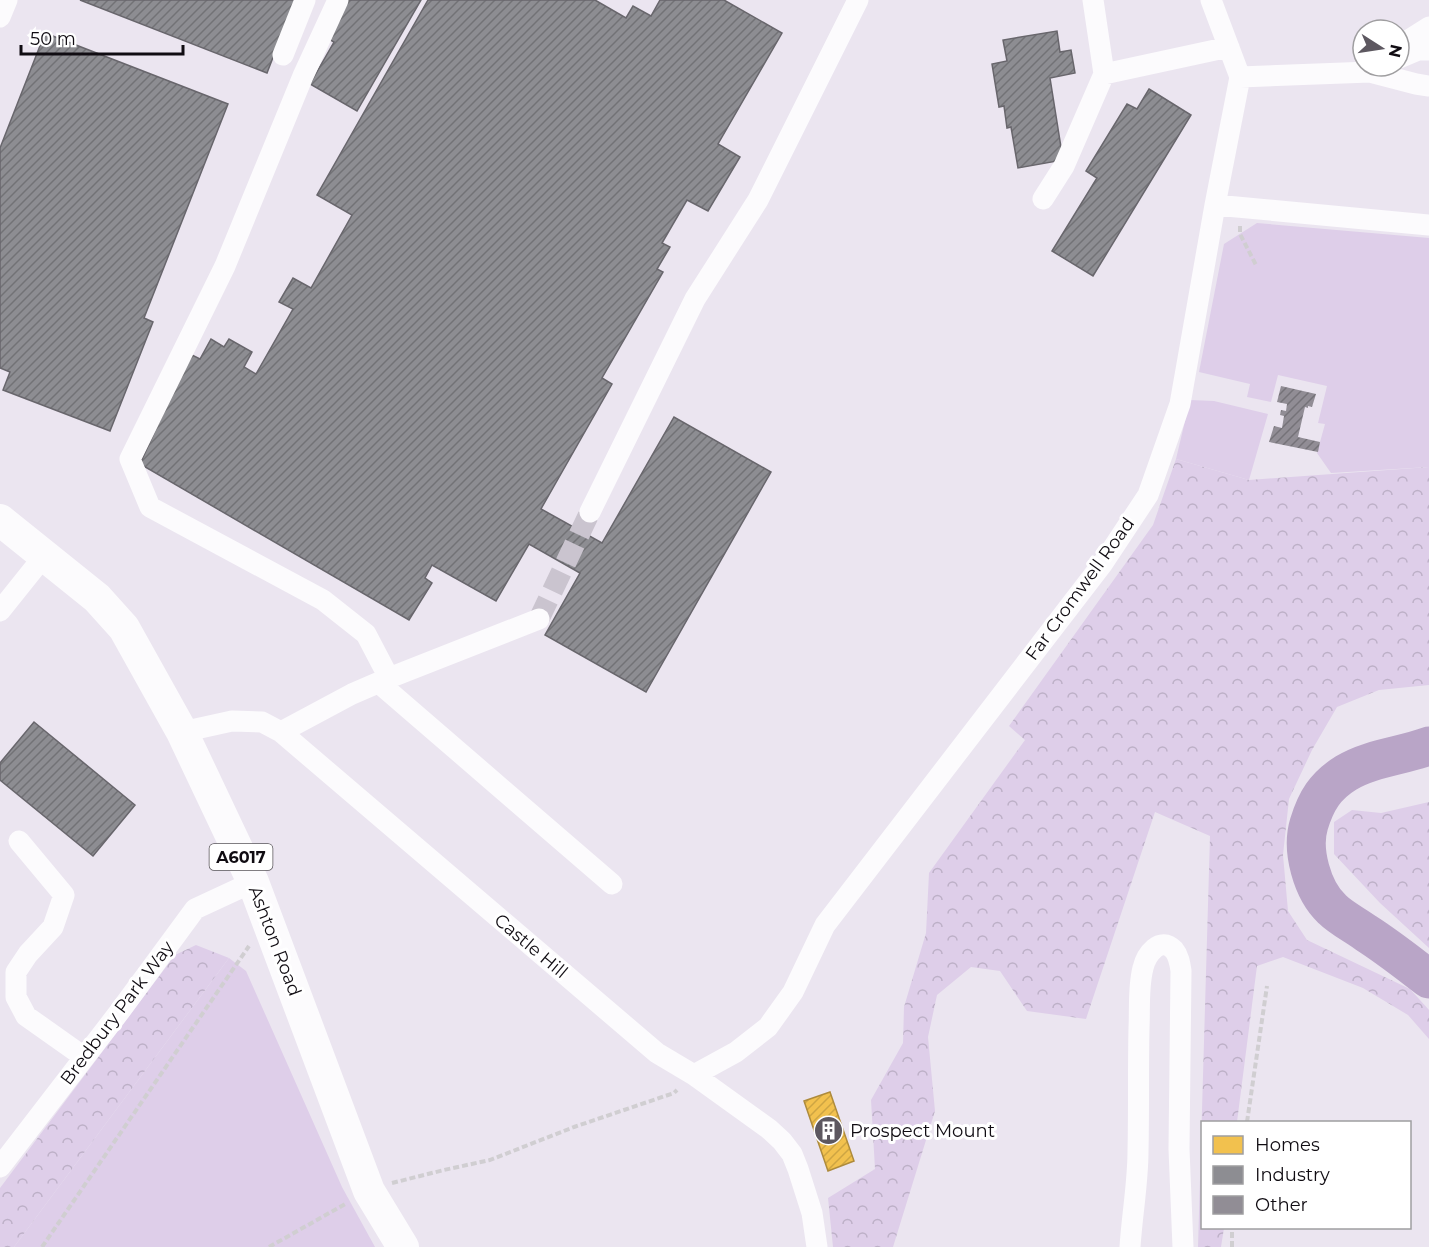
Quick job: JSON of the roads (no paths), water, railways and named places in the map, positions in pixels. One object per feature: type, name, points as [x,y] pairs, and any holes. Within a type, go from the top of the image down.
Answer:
[{"type":"highway","name":"Ashton Road","points":[[0,520],[97,598],[124,628],[182,732],[253,882],[369,1191],[403,1247]]},
{"type":"street","points":[[0,17],[7,0]]},
{"type":"street","points":[[283,55],[305,0]]},
{"type":"street","points":[[338,0],[299,87],[225,266],[129,459],[150,507],[323,600],[366,634],[384,681],[612,884]]},
{"type":"street","points":[[590,512],[695,299],[758,200],[858,0]]},
{"type":"street","points":[[1043,199],[1064,166],[1104,74],[1093,0]]},
{"type":"street","points":[[1211,0],[1240,77],[1351,70]]},
{"type":"street","points":[[1411,38],[1429,27]]},
{"type":"street","points":[[1104,74],[1229,47]]},
{"type":"street","points":[[1411,53],[1429,50]]},
{"type":"street","name":"Far Cromwell Road","points":[[694,1075],[736,1052],[768,1026],[793,992],[825,925],[1103,562],[1148,495],[1180,404],[1240,77]]},
{"type":"street","points":[[1401,78],[1429,86]]},
{"type":"street","points":[[1215,205],[1429,225]]},
{"type":"street","points":[[0,611],[44,556]]},
{"type":"street","points":[[281,732],[352,694],[539,619]]},
{"type":"street","name":"Castle Hill","points":[[182,732],[232,721],[261,722],[281,732],[657,1053],[694,1075],[769,1129],[782,1141],[792,1154],[812,1214],[817,1247]]},
{"type":"street","points":[[19,841],[64,895],[53,927],[28,954],[16,972],[16,997],[26,1016],[84,1057]]},
{"type":"street","name":"Bredbury Park Way","points":[[0,1167],[195,909],[253,882]]},
{"type":"street","points":[[1130,1247],[1138,1162],[1140,987],[1143,968],[1149,952],[1164,945],[1172,948],[1178,955],[1181,971],[1179,1149],[1183,1247]]},
{"type":"waterway","points":[[1429,746],[1366,764],[1339,778],[1322,795],[1315,808],[1309,824],[1306,846],[1314,881],[1332,909],[1429,979]]},
{"type":"tunnel","points":[[539,619],[590,512]]},
{"type":"place","name":"Prospect Mount","points":[[829,1131]]}]
